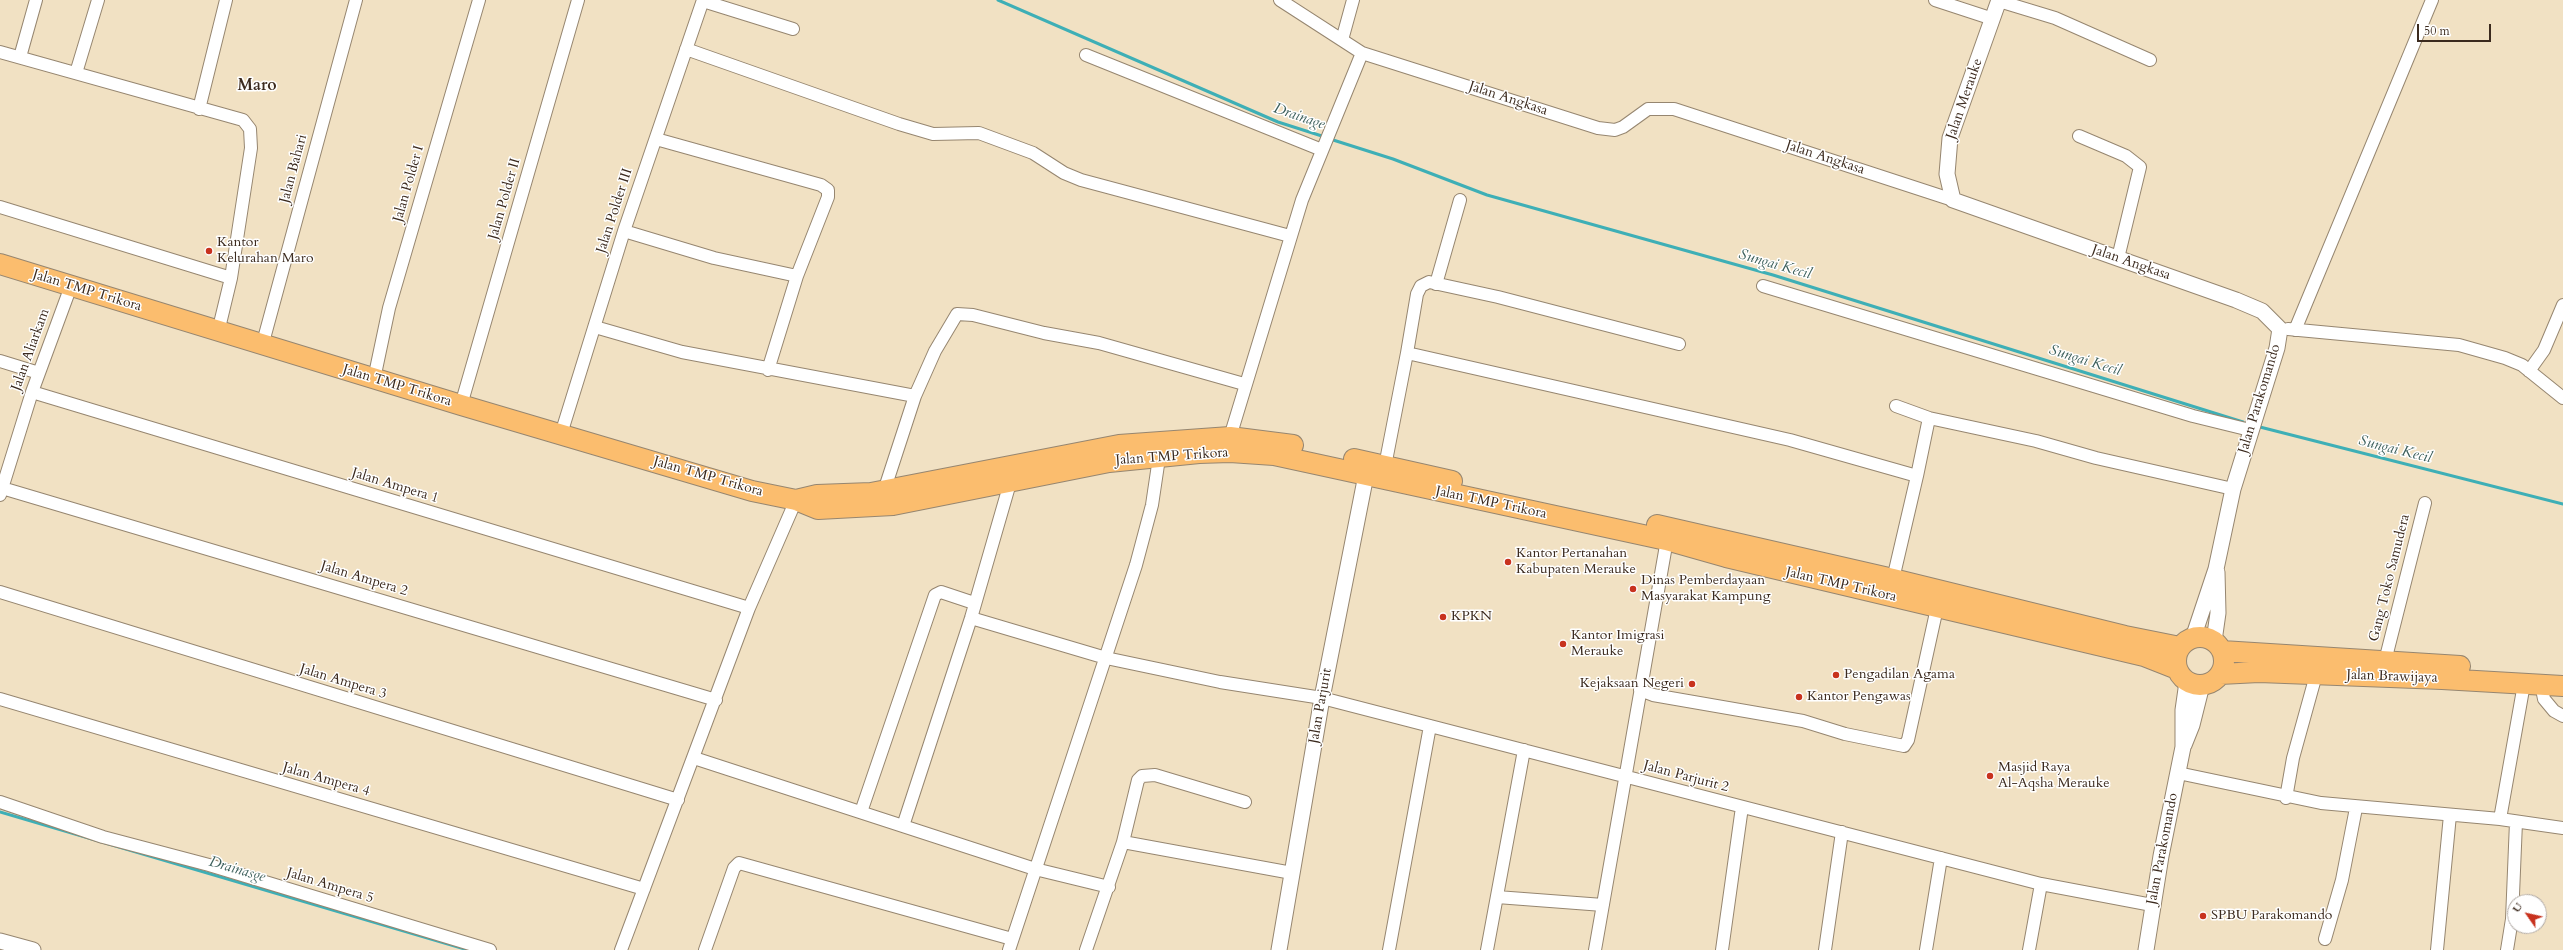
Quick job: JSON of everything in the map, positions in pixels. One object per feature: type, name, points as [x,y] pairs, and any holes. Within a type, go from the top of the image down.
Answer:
[{"type":"highway","name":"Jalan TMP Trikora","points":[[0,264],[262,346],[461,406],[752,491],[796,500],[818,509],[893,505],[1119,446],[1230,437],[1291,445],[1373,468],[1668,534],[1893,579],[1920,595],[1937,608],[2137,654],[2189,679]]},
{"type":"highway","name":"Jalan TMP Trikora","points":[[796,500],[817,495],[884,491],[1109,462],[1230,452],[1274,455],[1373,468],[1509,494],[1668,534],[1726,557],[2131,638],[2186,642]]},
{"type":"highway","points":[[2207,637],[2218,646],[2224,663],[2216,680],[2189,679],[2177,654],[2186,642],[2207,637]]},
{"type":"highway","name":"Jalan Brawijaya","points":[[2218,646],[2385,661],[2563,673]]},
{"type":"highway","name":"Jalan Brawijaya","points":[[2220,674],[2249,672],[2442,679],[2563,686]]},
{"type":"street","points":[[20,57],[36,0]]},
{"type":"street","points":[[76,73],[98,0]]},
{"type":"street","points":[[199,109],[226,0]]},
{"type":"street","name":"Jalan Bahari","points":[[262,346],[356,0]]},
{"type":"street","name":"Jalan Polder I","points":[[374,379],[389,308],[480,0]]},
{"type":"street","name":"Jalan Polder II","points":[[461,406],[578,0]]},
{"type":"street","points":[[703,0],[793,29]]},
{"type":"street","name":"Jalan Polder III","points":[[561,434],[624,231],[703,0]]},
{"type":"street","name":"Jalan Angkasa","points":[[1280,0],[1362,53],[1598,128],[1615,130],[1623,127],[1648,108],[1674,109],[1953,200],[2118,258],[2250,306],[2288,329]]},
{"type":"street","points":[[1342,40],[1353,0]]},
{"type":"street","points":[[1935,0],[1993,19]]},
{"type":"street","points":[[1999,0],[2055,18],[2150,60]]},
{"type":"street","name":"Jalan Merauke","points":[[1953,200],[1947,174],[1950,138],[1999,0]]},
{"type":"street","points":[[2288,329],[2432,0]]},
{"type":"street","points":[[686,49],[899,124],[939,134],[979,133],[1033,153],[1064,173],[1081,180],[1290,236]]},
{"type":"street","points":[[0,52],[199,109],[243,120],[250,129],[251,148],[230,278],[218,332]]},
{"type":"street","points":[[1230,437],[1244,384],[1290,236],[1323,147],[1362,53]]},
{"type":"street","points":[[1086,55],[1323,147]]},
{"type":"street","points":[[2079,136],[2126,156],[2140,167],[2118,258]]},
{"type":"street","points":[[656,139],[820,185],[828,190],[828,197],[798,276],[768,370]]},
{"type":"street","points":[[1436,284],[1460,200]]},
{"type":"street","points":[[0,206],[230,278]]},
{"type":"street","points":[[624,231],[714,258],[798,276]]},
{"type":"street","points":[[1373,468],[1407,353],[1417,294],[1421,286],[1429,282],[1679,344]]},
{"type":"street","name":"Jalan Aliarkam","points":[[1,491],[32,392],[71,286]]},
{"type":"street","points":[[1763,286],[2193,416],[2251,425]]},
{"type":"street","points":[[2529,371],[2544,350],[2563,305]]},
{"type":"street","points":[[884,491],[915,396],[951,321],[958,314],[965,313],[1044,333],[1099,343],[1244,384]]},
{"type":"street","points":[[594,327],[682,352],[768,370],[915,396]]},
{"type":"street","name":"Jalan Parakomando","points":[[2186,642],[2216,569],[2233,489],[2251,425],[2277,348],[2288,329],[2459,345],[2505,358],[2529,371],[2563,398]]},
{"type":"street","points":[[1407,353],[1790,440],[1917,476]]},
{"type":"street","points":[[0,361],[39,373]]},
{"type":"street","name":"Jalan Ampera 1","points":[[32,392],[749,608]]},
{"type":"street","points":[[1896,406],[1929,418],[2036,440],[2096,458],[2233,489]]},
{"type":"street","points":[[1893,579],[1929,418]]},
{"type":"street","points":[[705,950],[734,868],[739,863],[1010,944],[1106,658],[1144,537],[1152,505],[1159,458]]},
{"type":"street","name":"Jalan Parjurit","points":[[1279,950],[1322,698],[1373,468]]},
{"type":"street","points":[[903,826],[970,618],[1013,474]]},
{"type":"street","name":"Jalan Ampera 2","points":[[1,491],[716,700]]},
{"type":"street","points":[[621,950],[716,700],[749,608],[796,500]]},
{"type":"street","name":"Gang Toko Samudera","points":[[2385,661],[2425,503]]},
{"type":"street","points":[[1595,950],[1668,534]]},
{"type":"street","name":"Jalan Parakomando","points":[[2216,569],[2218,646]]},
{"type":"street","name":"Jalan Ampera 3","points":[[0,592],[678,800]]},
{"type":"street","points":[[861,812],[935,595],[941,592],[974,603]]},
{"type":"street","points":[[1640,690],[1653,695],[1803,721],[1845,734],[1904,746],[1908,740],[1937,608]]},
{"type":"street","name":"Jalan Parjurit 2","points":[[970,618],[1106,658],[1220,682],[1322,698],[2041,884],[2152,905]]},
{"type":"street","points":[[2286,798],[2293,758],[2316,675]]},
{"type":"street","name":"Jalan Parakomando","points":[[2146,950],[2152,905],[2182,747],[2189,736],[2189,679]]},
{"type":"street","points":[[2532,684],[2554,711],[2563,716]]},
{"type":"street","points":[[2500,819],[2532,684]]},
{"type":"street","name":"Jalan Ampera 4","points":[[0,699],[644,889]]},
{"type":"street","points":[[1389,950],[1430,726]]},
{"type":"street","points":[[1487,950],[1524,750]]},
{"type":"street","points":[[694,758],[1036,869],[1109,887]]},
{"type":"street","points":[[2178,772],[2286,798],[2356,808],[2500,819],[2563,828]]},
{"type":"street","points":[[1086,950],[1109,887],[1123,842],[1138,780],[1142,776],[1155,775],[1245,802]]},
{"type":"street","name":"Jalan Ampera 5","points":[[0,802],[103,837],[209,865],[490,950]]},
{"type":"street","points":[[1722,950],[1742,807]]},
{"type":"street","points":[[2325,939],[2342,880],[2356,808]]},
{"type":"street","points":[[2437,950],[2450,815]]},
{"type":"street","points":[[2507,950],[2512,919],[2516,822]]},
{"type":"street","points":[[1824,950],[1842,832]]},
{"type":"street","points":[[1123,842],[1292,873]]},
{"type":"street","points":[[1926,950],[1941,858]]},
{"type":"street","points":[[2029,950],[2041,884]]},
{"type":"street","points":[[1497,897],[1603,906]]},
{"type":"street","points":[[0,941],[33,950]]},
{"type":"waterway","name":"Drainage","points":[[998,0],[1278,122],[1325,137]]},
{"type":"waterway","name":"Sungai Kecil","points":[[1330,139],[1393,159],[1487,195],[1773,275],[2243,422]]},
{"type":"waterway","name":"Sungai Kecil","points":[[2256,426],[2563,504]]},
{"type":"waterway","name":"Drainasge","points":[[0,812],[468,950]]},
{"type":"place","name":"Kantor Kelurahan Maro","points":[[209,251]]},
{"type":"place","name":"Kantor Pertanahan Kabupaten Merauke","points":[[1508,562]]},
{"type":"place","name":"Dinas Pemberdayaan Masyarakat Kampung","points":[[1633,589]]},
{"type":"place","name":"KPKN","points":[[1443,617]]},
{"type":"place","name":"Kantor Imigrasi Merauke","points":[[1563,644]]},
{"type":"place","name":"Pengadilan Agama","points":[[1836,675]]},
{"type":"place","name":"Kejaksaan Negeri","points":[[1692,684]]},
{"type":"place","name":"Kantor Pengawas","points":[[1799,697]]},
{"type":"place","name":"Masjid Raya Al-Aqsha Merauke","points":[[1990,776]]},
{"type":"place","name":"SPBU Parakomando","points":[[2203,916]]},
{"type":"district","name":"Maro","points":[[257,86]]}]
